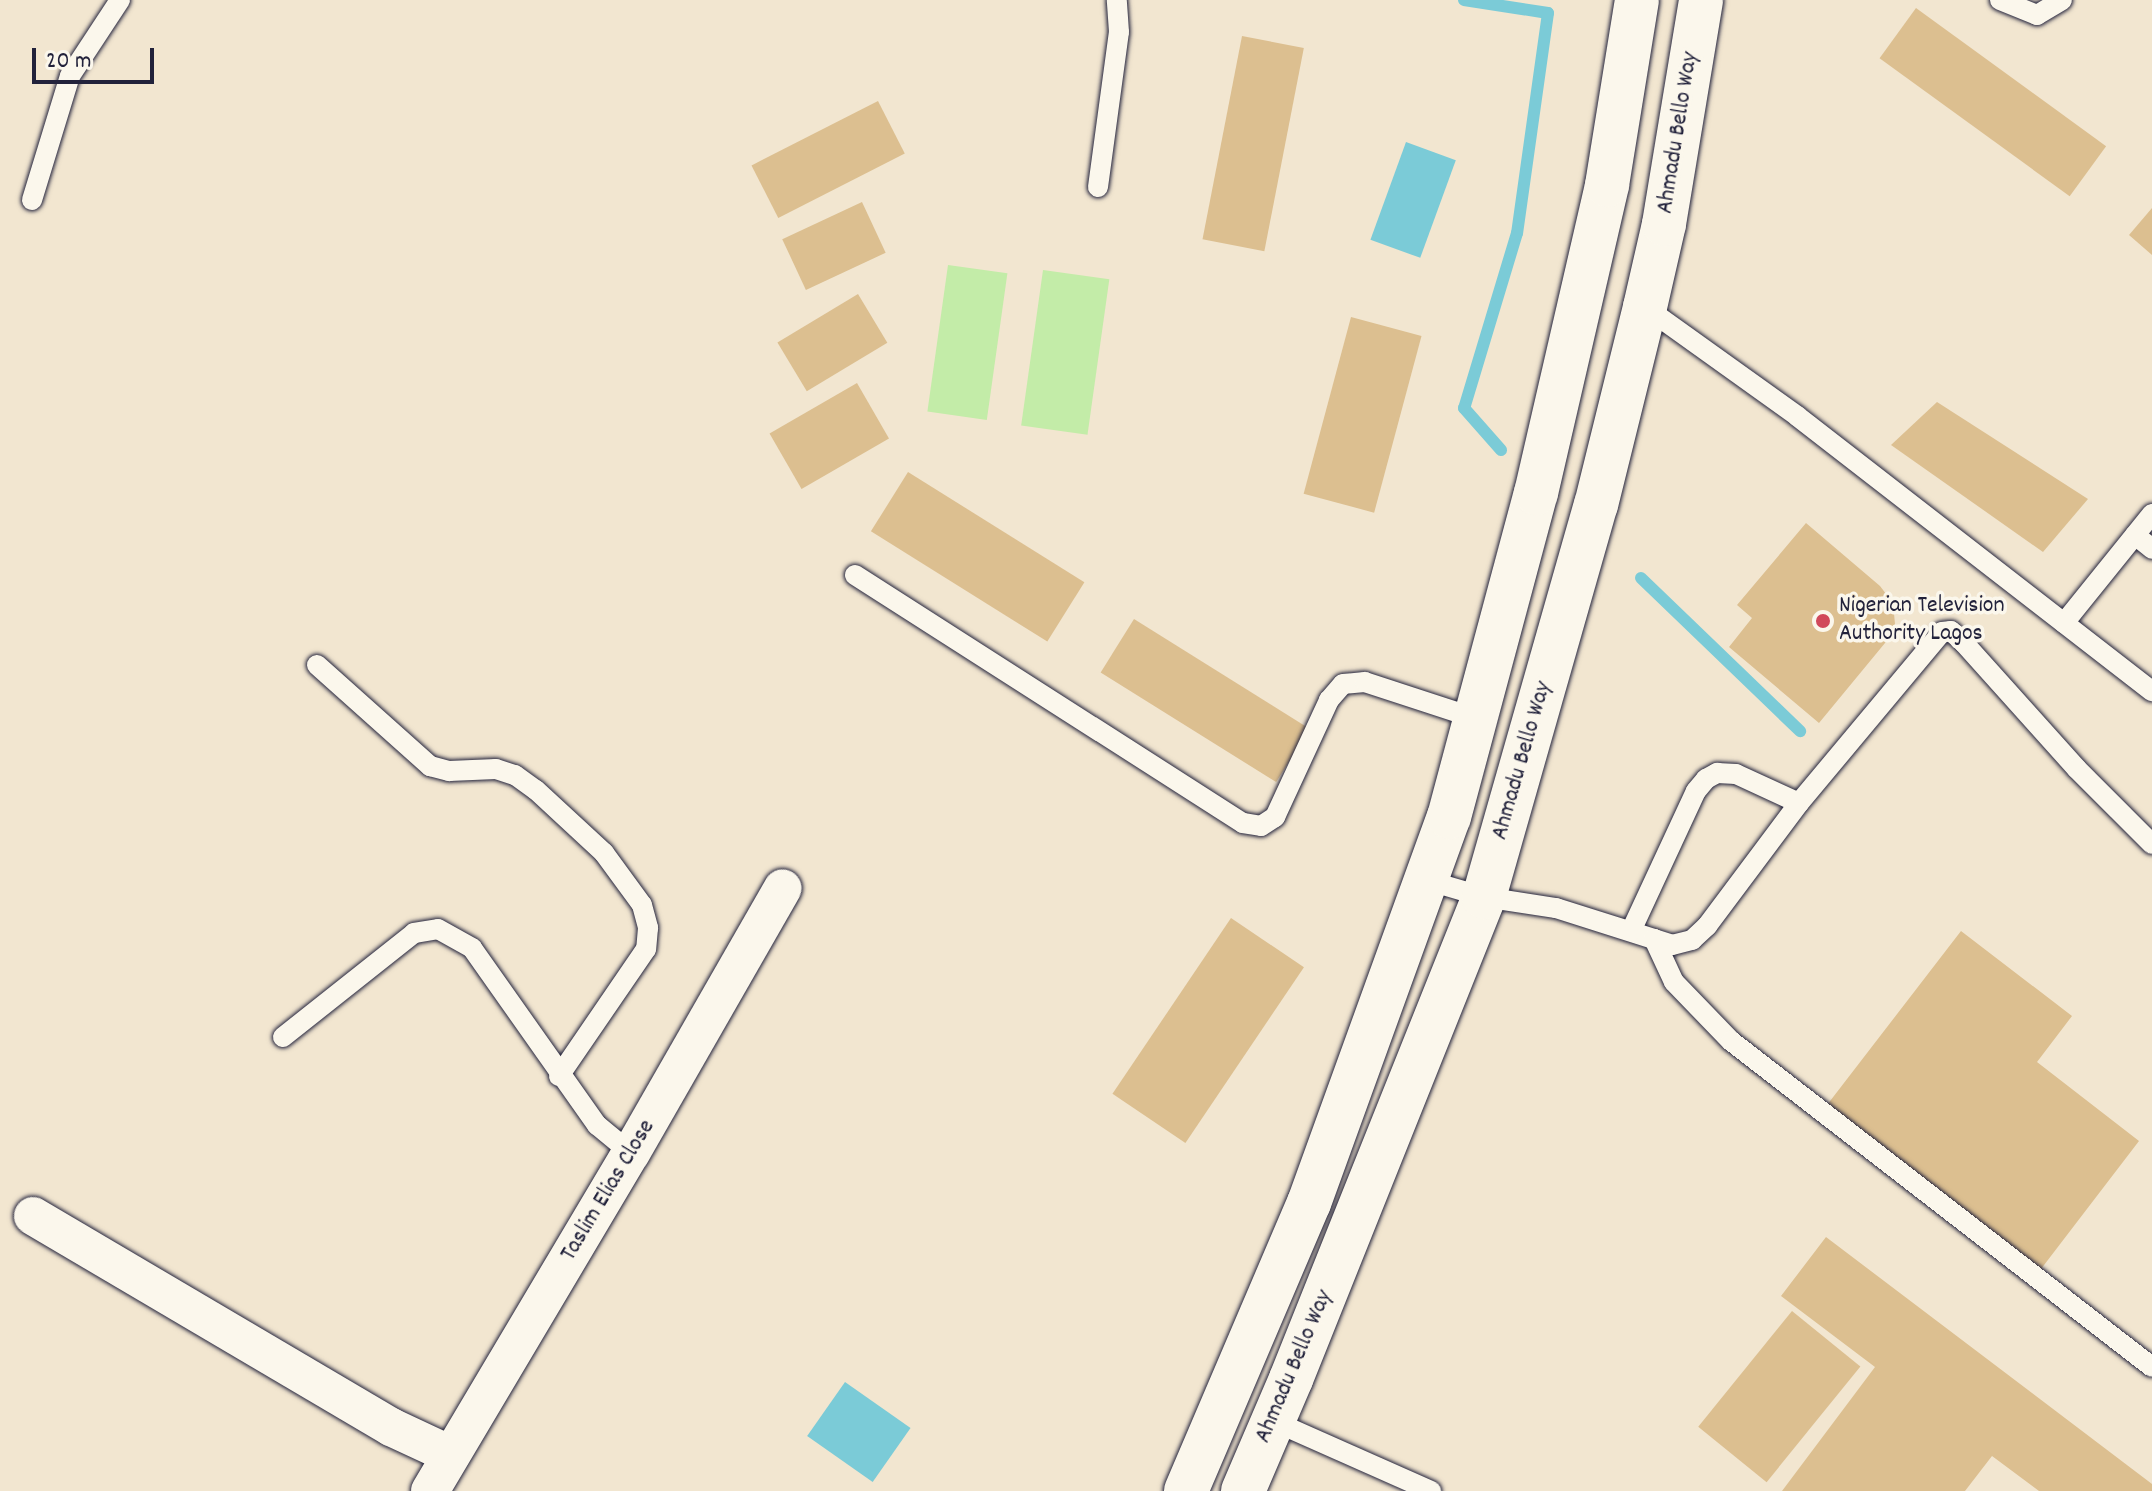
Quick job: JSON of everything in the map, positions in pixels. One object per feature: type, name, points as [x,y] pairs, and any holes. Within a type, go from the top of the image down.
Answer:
[{"type":"highway","name":"Ahmadu Bello Way","points":[[1186,1491],[1309,1203],[1449,817],[1536,493],[1607,185],[1637,0]]},
{"type":"highway","name":"Ahmadu Bello Way","points":[[1243,1491],[1323,1301],[1484,897],[1596,505],[1645,307],[1664,224],[1701,0]]},
{"type":"highway","points":[[1276,1281],[1323,1301]]},
{"type":"street","name":"Taslim Elias Close","points":[[430,1491],[631,1153],[783,888]]},
{"type":"street","points":[[33,1216],[391,1427],[451,1455]]},
{"type":"lane","points":[[32,200],[70,76],[120,0]]},
{"type":"lane","points":[[1098,187],[1119,32],[1117,0]]},
{"type":"lane","points":[[2000,0],[2037,15],[2062,0]]},
{"type":"lane","points":[[1645,307],[1797,416],[2152,691]]},
{"type":"lane","points":[[2064,623],[2152,514]]},
{"type":"lane","points":[[2135,535],[2152,549]]},
{"type":"lane","points":[[855,575],[1243,823],[1261,826],[1275,817],[1329,700],[1343,684],[1365,682],[1475,718]]},
{"type":"lane","points":[[1426,880],[1484,897],[1556,908],[1672,945],[1692,940],[1707,926],[1799,803],[1934,637],[1951,631],[2020,702],[2077,769],[2152,844]]},
{"type":"lane","points":[[317,665],[430,766],[449,771],[496,769],[515,775],[536,790],[604,853],[642,905],[648,928],[646,949],[559,1076]]},
{"type":"lane","points":[[1631,931],[1696,791],[1706,779],[1717,773],[1736,774],[1799,803]]},
{"type":"lane","points":[[283,1037],[414,933],[438,929],[472,948],[559,1076],[597,1125],[631,1153]]},
{"type":"lane","points":[[1654,939],[1674,982],[1700,1013],[1731,1041],[2152,1367]]},
{"type":"lane","points":[[1273,1421],[1431,1491]]},
{"type":"green space","points":[[948,265],[1007,273],[987,420],[927,412]]},
{"type":"green space","points":[[1043,270],[1109,279],[1087,435],[1021,425]]},
{"type":"water","points":[[1406,142],[1456,160],[1420,258],[1370,240]]},
{"type":"water","points":[[845,1382],[911,1428],[873,1482],[807,1436]]},
{"type":"building","points":[[1916,8],[2106,146],[2070,196],[1880,58]]},
{"type":"building","points":[[1242,36],[1304,48],[1264,251],[1203,239]]},
{"type":"building","points":[[878,101],[905,154],[778,218],[751,165]]},
{"type":"building","points":[[862,202],[886,253],[806,290],[782,239]]},
{"type":"building","points":[[2152,208],[2152,255],[2129,235]]},
{"type":"building","points":[[858,294],[887,343],[807,391],[777,342]]},
{"type":"building","points":[[1351,317],[1422,336],[1374,513],[1304,494]]},
{"type":"building","points":[[857,383],[889,438],[802,489],[770,434]]},
{"type":"building","points":[[1937,402],[2088,499],[2043,552],[1891,445]]},
{"type":"building","points":[[908,472],[1084,582],[1047,642],[871,531]]},
{"type":"building","name":"Nigerian Television Authority Lagos","points":[[1806,523],[1880,586],[1893,603],[1895,624],[1885,643],[1819,723],[1729,647],[1752,618],[1737,605]]},
{"type":"building","points":[[1134,619],[1310,729],[1276,782],[1101,672]]},
{"type":"building","points":[[1231,918],[1304,967],[1185,1143],[1112,1094]]},
{"type":"building","points":[[1961,931],[2072,1016],[2037,1062],[2139,1141],[2041,1269],[1827,1105]]},
{"type":"building","points":[[1826,1237],[2152,1484],[2152,1491],[2039,1491],[1992,1456],[1965,1491],[1782,1491],[1875,1367],[1781,1296]]},
{"type":"building","points":[[1792,1311],[1860,1366],[1767,1482],[1698,1427]]},
{"type":"waterway","points":[[1464,0],[1548,13],[1517,233],[1464,408],[1501,450]]},
{"type":"waterway","points":[[1641,578],[1800,731]]},
{"type":"place","name":"Nigerian Television Authority Lagos","points":[[1823,621]]}]
